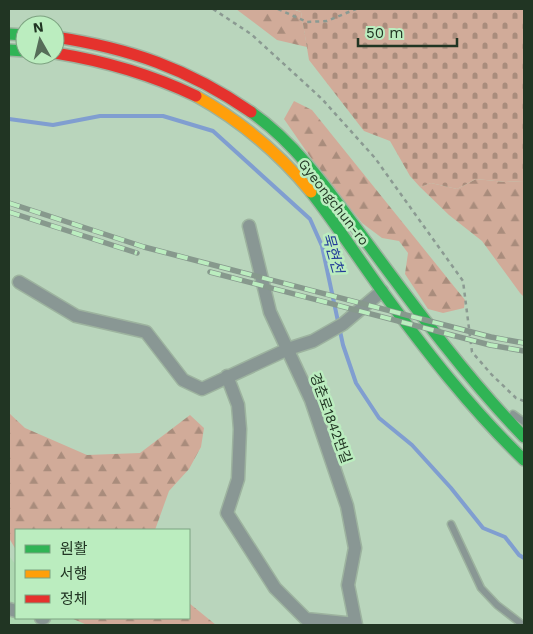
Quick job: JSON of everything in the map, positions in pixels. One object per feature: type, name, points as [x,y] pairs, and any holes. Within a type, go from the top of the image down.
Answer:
[{"type":"street","name":"Gyeongchun-ro","points":[[65,39],[112,46],[174,67],[201,80],[250,111],[280,136],[311,168],[446,346],[524,437]]},
{"type":"street","name":"Gyeongchun-ro","points":[[65,55],[108,62],[140,72],[196,95],[216,107],[268,146],[297,176],[349,243],[382,291],[466,398],[506,444],[524,460]]},
{"type":"street","name":"경춘로1842번길","points":[[249,226],[270,312],[311,400],[347,506],[356,548],[348,585],[355,625]]},
{"type":"street","points":[[19,282],[76,316],[146,332],[183,380],[202,389],[227,376],[313,341],[343,324],[382,291]]},
{"type":"street","points":[[227,376],[238,405],[240,429],[238,479],[227,513],[275,588],[306,619],[355,625]]},
{"type":"lane","points":[[492,401],[524,422]]},
{"type":"lane","points":[[451,524],[481,588],[498,605],[523,625]]},
{"type":"path","points":[[213,9],[251,34],[297,76],[322,99],[375,158],[463,281],[472,352],[492,376],[516,398],[524,400]]},
{"type":"path","points":[[278,9],[307,22],[328,21],[356,9]]},
{"type":"shaded area","points":[[9,556],[15,564],[15,619],[79,619],[102,625],[9,625]]},
{"type":"green space","points":[[236,9],[292,9],[301,12],[307,47],[277,40]]},
{"type":"green space","points":[[294,9],[524,9],[524,181],[505,182],[476,179],[457,189],[431,183],[420,187],[410,176],[390,141],[364,131],[309,60],[301,12]]},
{"type":"green space","points":[[294,101],[312,110],[465,300],[464,308],[443,313],[428,309],[405,274],[408,253],[399,241],[382,238],[362,223],[320,171],[284,119]]},
{"type":"green space","points":[[476,179],[505,182],[524,181],[524,297],[482,241],[449,215],[420,187],[431,183],[457,189]]},
{"type":"green space","points":[[9,413],[25,428],[87,455],[140,453],[190,415],[204,428],[201,447],[189,469],[169,491],[155,529],[15,529],[15,548],[9,538]]},
{"type":"green space","points":[[190,604],[216,625],[87,625],[73,619],[190,619]]},
{"type":"waterway","name":"묵현천","points":[[9,119],[53,125],[100,116],[163,116],[213,131],[310,219],[322,246],[343,345],[356,383],[379,418],[412,445],[451,488],[483,528],[505,537],[519,555],[524,558]]},
{"type":"railway","points":[[9,203],[144,247],[491,337],[524,343]]},
{"type":"railway","points":[[9,212],[137,253]]},
{"type":"railway","points":[[210,272],[490,345],[524,351]]},
{"type":"traffic: fast","points":[[9,34],[15,34]]},
{"type":"traffic: fast","points":[[9,50],[15,50]]},
{"type":"traffic: fast","points":[[251,112],[286,141],[316,175],[444,345],[524,437]]},
{"type":"traffic: fast","points":[[311,192],[432,357],[467,400],[524,460]]},
{"type":"traffic: slow","points":[[196,96],[258,138],[311,192]]},
{"type":"traffic: jam","points":[[65,39],[108,47],[158,62],[205,84],[251,112]]},
{"type":"traffic: jam","points":[[65,55],[127,69],[162,81],[196,96]]}]
